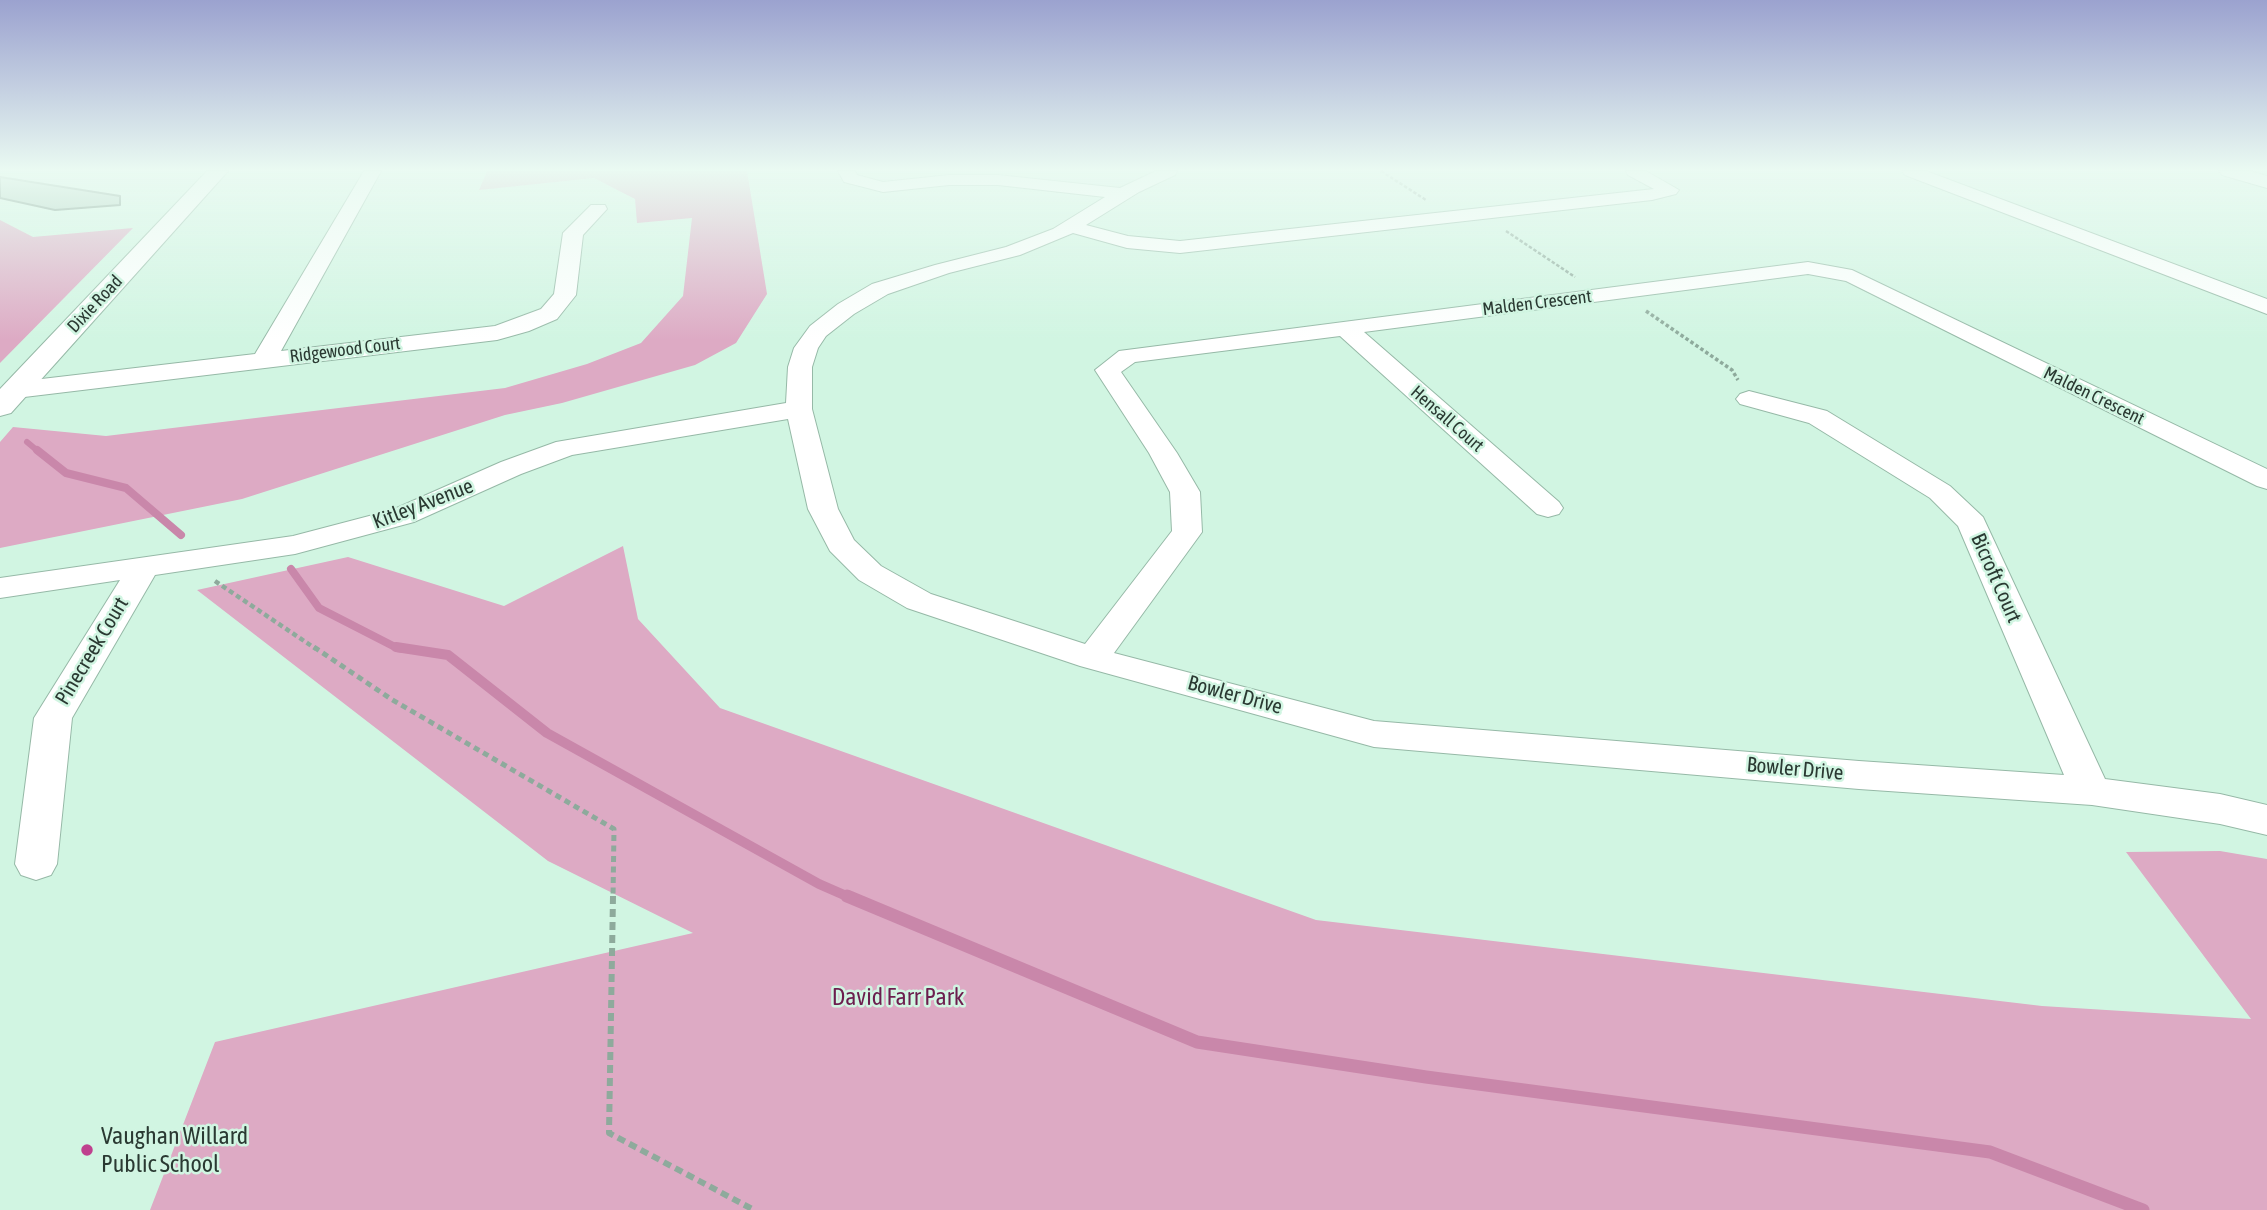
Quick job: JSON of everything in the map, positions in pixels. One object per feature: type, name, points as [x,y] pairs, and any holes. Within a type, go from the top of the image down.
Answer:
[{"type":"street","name":"Dixie Road","points":[[8,398],[166,227]]},
{"type":"street","points":[[264,360],[340,227]]},
{"type":"street","name":"Ridgewood Court","points":[[8,398],[264,360],[497,332],[549,314],[565,295],[573,233],[579,227]]},
{"type":"street","points":[[1072,228],[1137,243],[1180,247],[1358,227]]},
{"type":"street","points":[[2059,227],[2267,307]]},
{"type":"street","name":"Bowler Drive","points":[[1072,228],[1013,251],[942,269],[880,289],[846,309],[818,331],[806,348],[800,367],[799,409],[823,509],[841,544],[870,573],[919,601],[1092,658],[1374,734],[2092,791],[2220,809],[2267,820]]},
{"type":"street","name":"Malden Crescent","points":[[1092,658],[1187,531],[1185,492],[1163,453],[1107,370],[1128,356],[1808,268],[1829,270],[1852,276],[2267,480]]},
{"type":"street","name":"Hensall Court","points":[[1346,329],[1548,509]]},
{"type":"street","name":"Bicroft Court","points":[[1749,400],[1818,417],[1940,492],[1972,523],[2072,753],[2092,791]]},
{"type":"street","name":"Kitley Avenue","points":[[0,588],[295,545],[403,516],[511,468],[566,448],[799,409]]},
{"type":"street","name":"Pinecreek Court","points":[[36,864],[53,718],[144,568]]},
{"type":"path","points":[[205,574],[391,699],[614,829],[609,1133],[754,1210]]},
{"type":"green space","points":[[0,227],[14,227],[33,237],[133,228],[0,363]]},
{"type":"green space","points":[[691,227],[756,227],[767,294],[736,343],[695,365],[562,403],[505,415],[242,499],[0,548],[0,442],[13,427],[106,436],[505,388],[587,364],[641,343],[683,296]]},
{"type":"green space","name":"David Farr Park","points":[[623,546],[638,619],[720,708],[1316,920],[2042,1006],[2251,1019],[2126,852],[2220,851],[2267,859],[2267,1210],[150,1210],[215,1042],[693,933],[548,861],[197,590],[348,557],[504,606]]},
{"type":"waterway","points":[[27,442],[39,452]]},
{"type":"waterway","points":[[37,450],[66,473],[126,488],[181,535]]},
{"type":"waterway","points":[[291,569],[319,608],[397,648],[404,649]]},
{"type":"waterway","points":[[396,647],[448,655],[547,733],[819,884],[851,898]]},
{"type":"waterway","points":[[847,896],[1197,1042],[1426,1077],[1990,1152],[2143,1210]]},
{"type":"place","name":"Vaughan Willard Public School","points":[[87,1150]]}]
